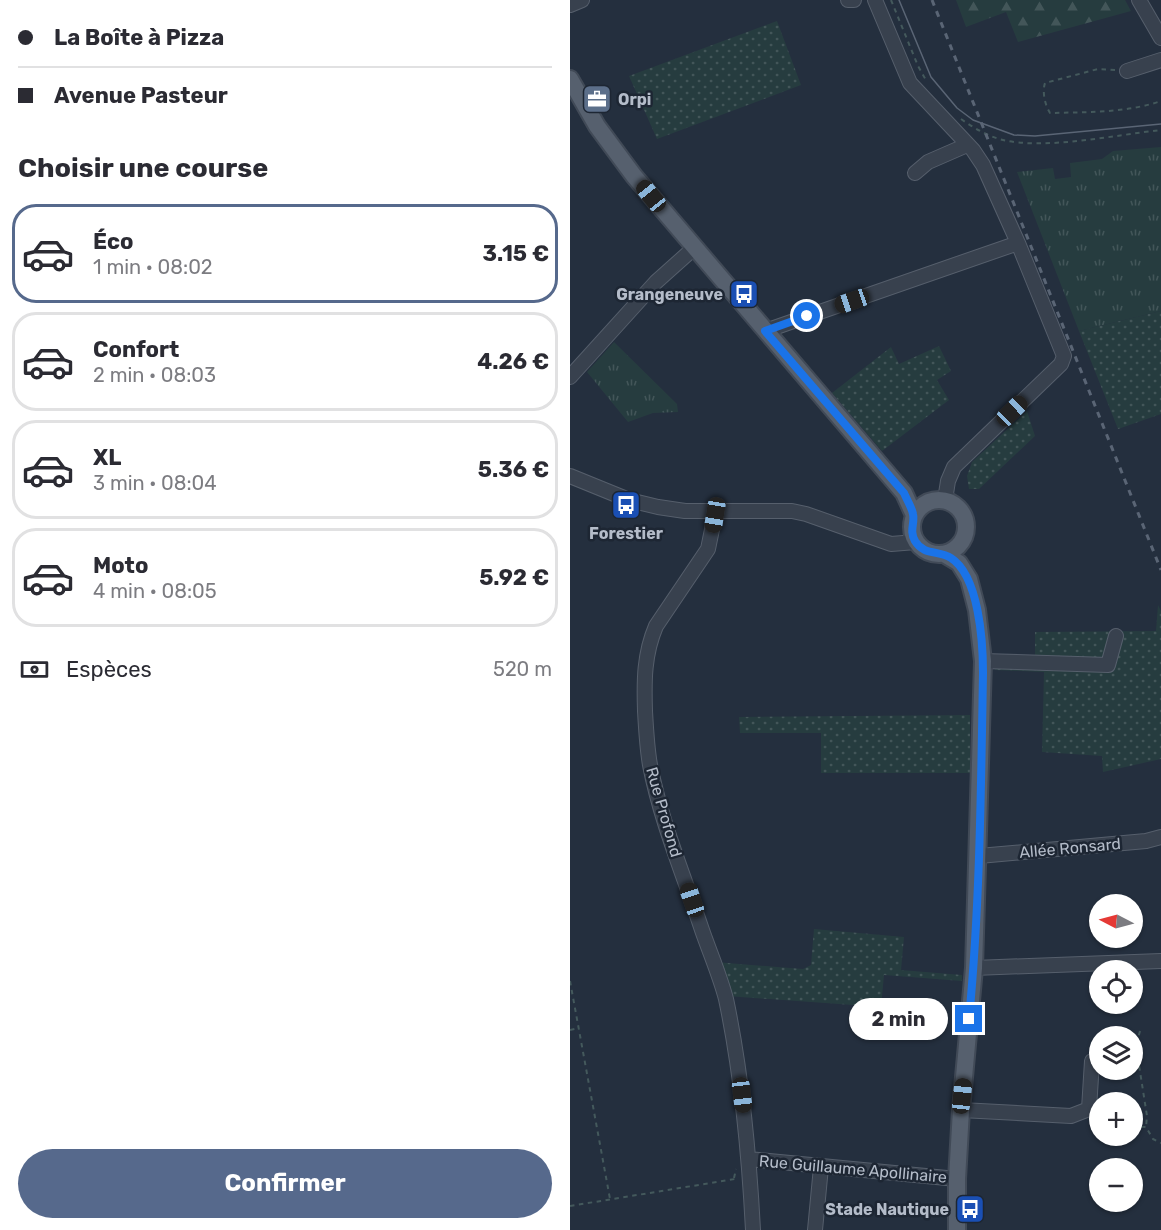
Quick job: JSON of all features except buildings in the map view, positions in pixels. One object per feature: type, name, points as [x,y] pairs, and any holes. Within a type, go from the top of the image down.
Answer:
[{"type":"main road","points":[[570,80],[597,126],[634,176],[919,509]]},
{"type":"main road","points":[[944,554],[953,550],[962,540],[966,527],[965,518],[961,510],[945,500],[931,500],[919,509],[911,524],[916,542],[930,553],[944,554],[959,563],[969,579],[977,610],[983,656]]},
{"type":"main road","points":[[957,1230],[961,1110],[974,968],[983,656],[986,636],[983,609],[974,571],[962,540]]},
{"type":"street","points":[[570,4],[582,0]]},
{"type":"street","points":[[848,0],[854,0]]},
{"type":"street","points":[[875,0],[910,83],[967,144],[983,165],[1064,356],[1061,364],[954,467],[948,481],[945,500]]},
{"type":"street","points":[[1139,0],[1161,38]]},
{"type":"street","points":[[1127,71],[1161,60]]},
{"type":"street","points":[[915,173],[928,162],[967,144]]},
{"type":"street","points":[[765,331],[1018,243]]},
{"type":"street","points":[[570,377],[657,282],[694,248]]},
{"type":"street","points":[[570,476],[629,500],[658,507],[685,511],[792,511],[891,544],[916,542]]},
{"type":"street","name":"Rue Profond","points":[[716,510],[708,549],[651,637],[644,679],[650,764],[671,840],[725,997],[739,1074],[743,1162],[753,1230]]},
{"type":"street","points":[[983,656],[1107,665],[1116,636]]},
{"type":"street","name":"Allée Ronsard","points":[[979,856],[1146,841],[1161,837]]},
{"type":"street","points":[[974,968],[1161,961]]},
{"type":"street","points":[[961,1110],[1071,1116],[1089,1108],[1091,1080]]},
{"type":"street","name":"Rue Guillaume Apollinaire","points":[[743,1162],[957,1179]]},
{"type":"street","points":[[815,1230],[821,1167]]},
{"type":"path","points":[[891,0],[918,66],[929,86]]},
{"type":"path","points":[[1127,71],[1098,69],[1045,83],[1043,90],[1050,113],[1100,112],[1141,107],[1161,101]]},
{"type":"path","points":[[960,118],[976,130],[1002,140],[1025,143],[1052,143],[1161,130]]},
{"type":"path","points":[[570,981],[610,1199]]},
{"type":"path","points":[[570,1030],[579,1028]]},
{"type":"path","points":[[1141,1080],[1147,1116],[1146,1127],[1153,1139],[1161,1143]]},
{"type":"path","points":[[734,1178],[743,1162]]},
{"type":"path","points":[[570,1206],[734,1178]]},
{"type":"path","points":[[734,1178],[740,1184]]},
{"type":"green space","points":[[956,0],[1125,0],[1131,11],[1018,42],[1006,12],[966,27]]},
{"type":"green space","points":[[777,21],[801,85],[657,139],[629,76]]},
{"type":"green space","points":[[1161,147],[1161,311],[1079,331],[1017,172],[1053,168],[1055,179],[1071,177],[1070,163],[1102,159],[1113,151]]},
{"type":"green space","points":[[1161,311],[1161,414],[1118,429],[1079,331]]},
{"type":"green space","points":[[614,342],[677,404],[678,412],[653,413],[628,422],[587,372]]},
{"type":"green space","points":[[939,346],[951,371],[937,380],[949,400],[882,451],[832,393],[891,347],[899,364]]},
{"type":"green space","points":[[1027,411],[1035,436],[979,489],[969,489],[967,476],[972,462]]},
{"type":"green space","points":[[1158,605],[1161,611],[1161,759],[1103,772],[1102,756],[1042,752],[1044,672],[995,670],[995,660],[1035,660],[1035,632],[1156,631]]},
{"type":"green space","points":[[970,715],[970,773],[821,773],[821,733],[740,733],[739,717]]},
{"type":"green space","points":[[814,929],[904,937],[901,970],[962,975],[962,981],[884,975],[881,1007],[727,996],[715,962],[803,969],[811,965]]},
{"type":"tram line","points":[[899,0],[931,77],[957,108],[973,120],[1014,135],[1035,136],[1161,124]]},
{"type":"railway","points":[[932,0],[1161,570]]},
{"type":"place","name":"Orpi","points":[[597,99]]},
{"type":"place","name":"Grangeneuve","points":[[744,294]]},
{"type":"place","name":"Forestier","points":[[626,505]]},
{"type":"place","name":"Stade Nautique","points":[[970,1209]]},
{"type":"route","points":[[807,316],[765,331],[904,493],[914,515],[911,524],[916,542],[930,553],[944,554],[959,563],[969,579],[977,610],[983,673],[978,871],[974,968],[969,1019]]}]
